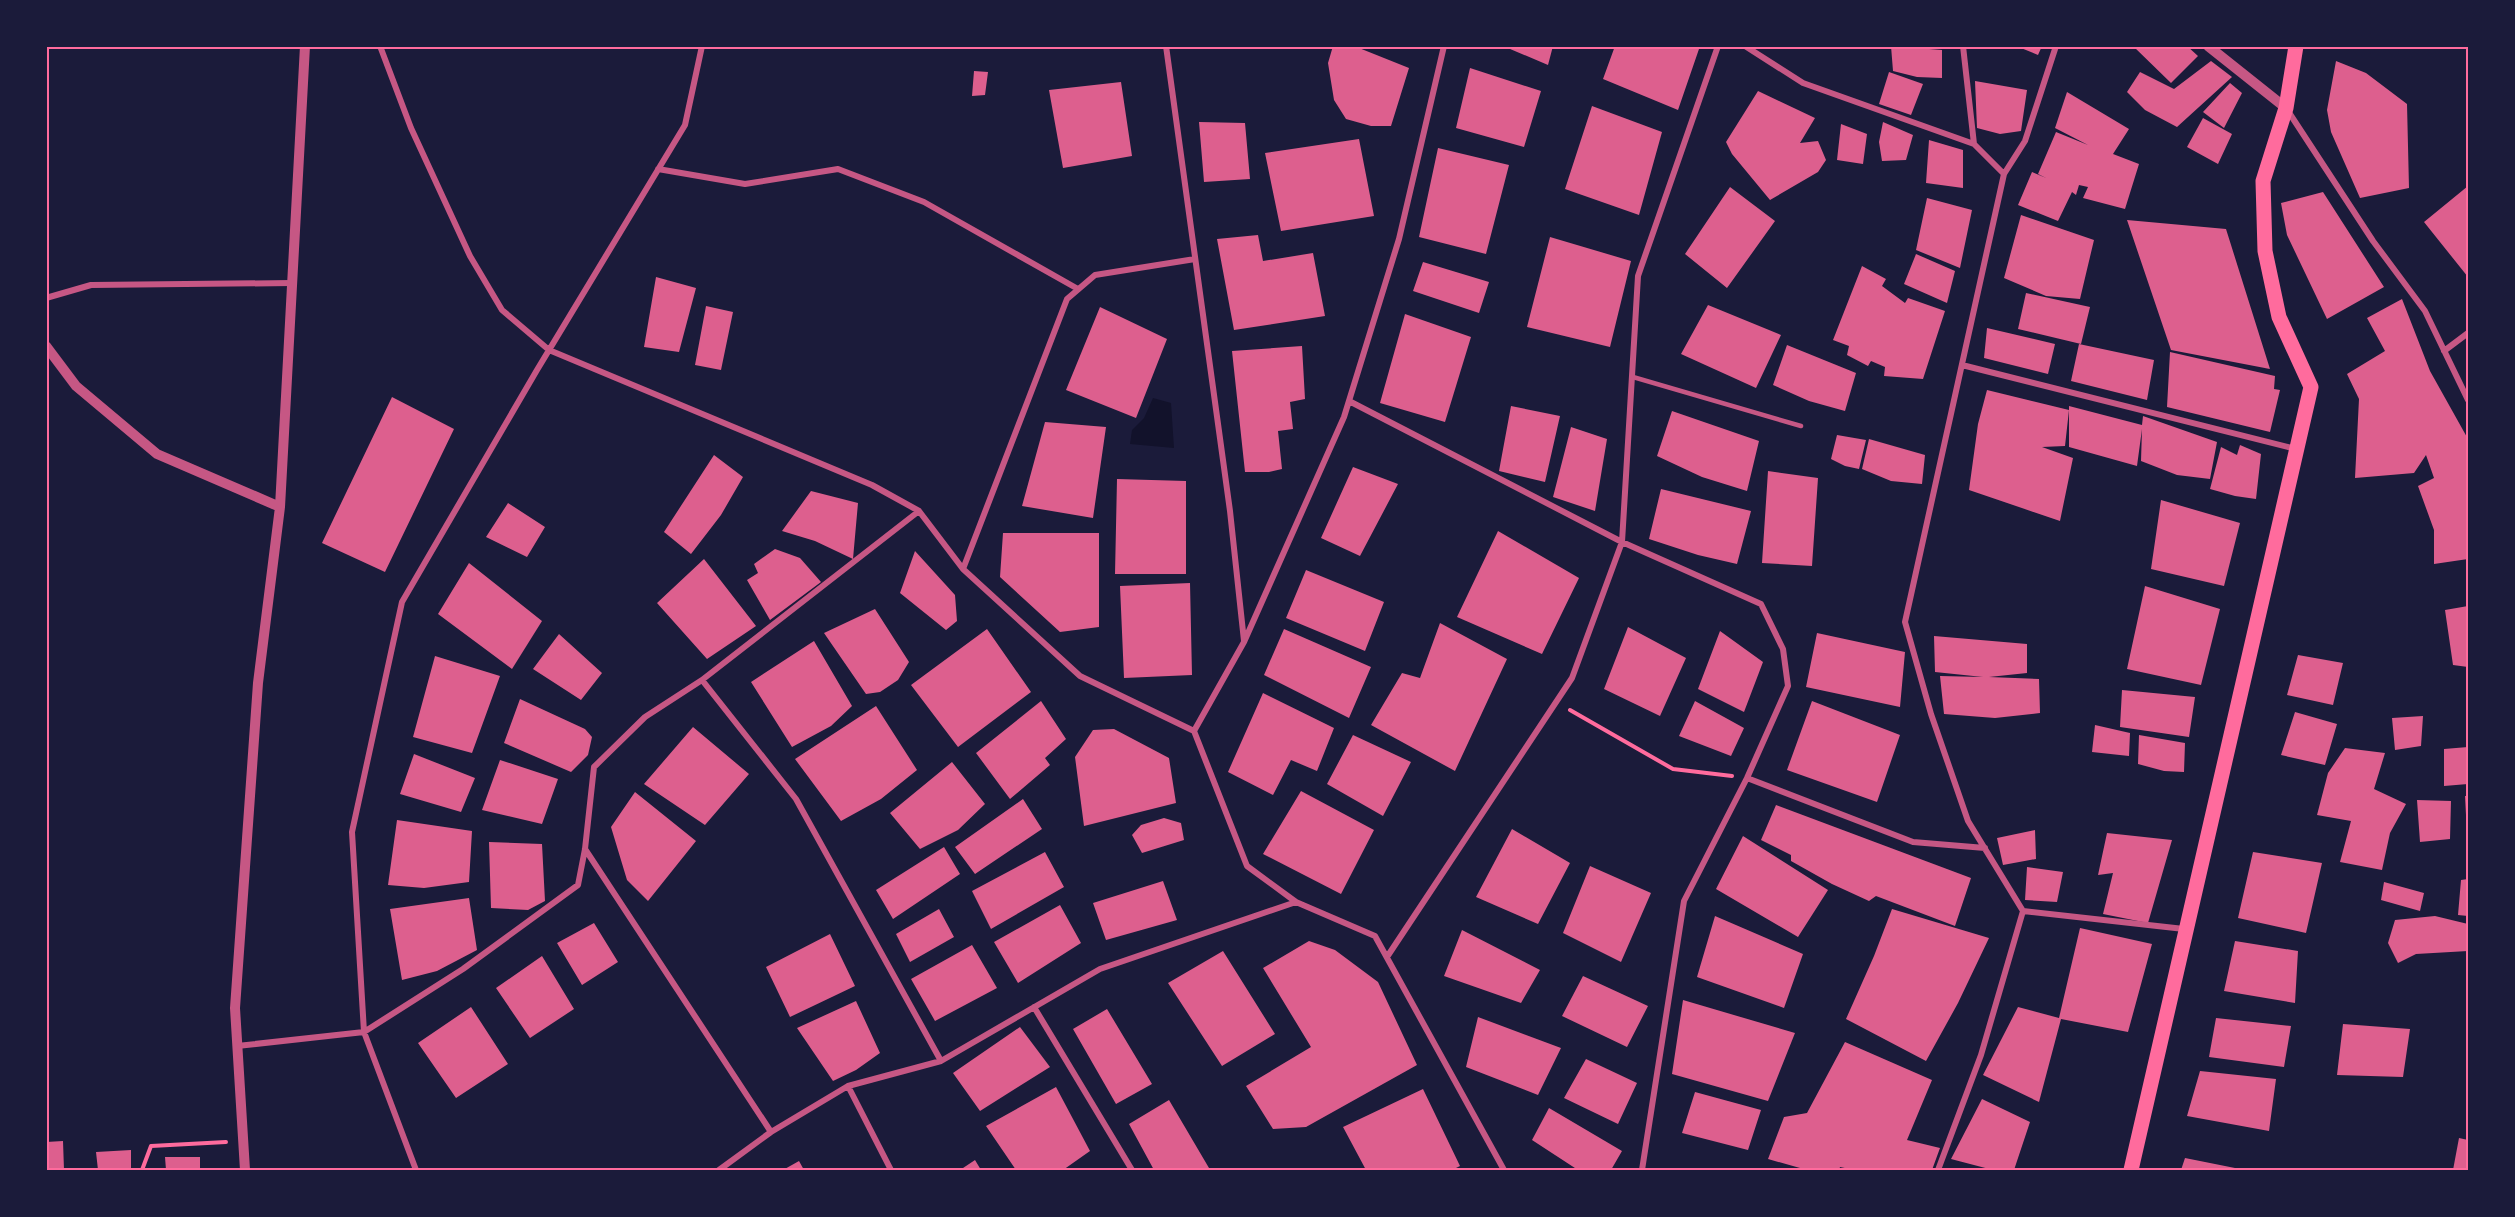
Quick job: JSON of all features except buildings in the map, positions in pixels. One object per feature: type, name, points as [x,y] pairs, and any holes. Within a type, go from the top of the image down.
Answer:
[{"type":"main road","points":[[2131,1170],[2311,387],[2279,316],[2265,251],[2263,181],[2286,108],[2296,46]]},
{"type":"street","points":[[244,1170],[235,1008],[258,683],[280,507],[305,46]]},
{"type":"street","points":[[380,46],[411,128],[470,256],[502,310],[549,350],[872,485],[919,511],[963,569],[1080,676],[1194,730],[1247,866],[1296,902],[1375,936],[1504,1170]]},
{"type":"street","points":[[416,1170],[364,1032],[352,832],[402,602],[549,350],[685,125],[702,46]]},
{"type":"street","points":[[1166,46],[1230,510],[1244,642]]},
{"type":"street","points":[[1194,730],[1244,642],[1349,401],[1399,239],[1444,46]]},
{"type":"street","points":[[1387,957],[1572,678],[1622,542],[1638,276],[1718,46]]},
{"type":"street","points":[[1745,46],[1803,83],[1974,144],[2004,174]]},
{"type":"street","points":[[1963,46],[1974,144]]},
{"type":"street","points":[[1938,1170],[1981,1055],[2023,911],[1968,821],[1930,714],[1905,622],[2004,174],[2025,141],[2056,46]]},
{"type":"street","points":[[2208,46],[2286,108],[2373,241],[2426,311],[2469,400]]},
{"type":"street","points":[[658,169],[745,184],[838,169],[924,202],[1078,289]]},
{"type":"street","points":[[963,569],[1067,299],[1095,275],[1195,259]]},
{"type":"street","points":[[46,298],[91,285],[292,283]]},
{"type":"street","points":[[2444,351],[2469,333]]},
{"type":"street","points":[[46,346],[76,386],[157,454],[280,507]]},
{"type":"street","points":[[1962,365],[2296,449]]},
{"type":"street","points":[[1349,401],[1622,542],[1761,604],[1783,649],[1788,686],[1747,778],[1683,901],[1642,1170]]},
{"type":"street","points":[[237,1046],[364,1032],[463,969],[578,885],[585,849],[594,767],[645,717],[702,680],[919,511]]},
{"type":"street","points":[[702,680],[796,799],[941,1061]]},
{"type":"street","points":[[1747,778],[1913,842],[1985,848]]},
{"type":"street","points":[[585,849],[771,1131]]},
{"type":"street","points":[[719,1170],[771,1131],[848,1086],[941,1061],[1100,969],[1296,902]]},
{"type":"street","points":[[2023,911],[2186,930]]},
{"type":"street","points":[[1034,1007],[1132,1170]]},
{"type":"street","points":[[848,1086],[891,1170]]},
{"type":"lane","points":[[1633,377],[1801,426]]},
{"type":"path","points":[[1556,702],[1673,769],[1747,778]]},
{"type":"path","points":[[142,1170],[151,1146],[243,1141]]},
{"type":"shaded area","points":[[1153,398],[1171,403],[1174,448],[1130,444],[1132,430],[1144,418]]}]
